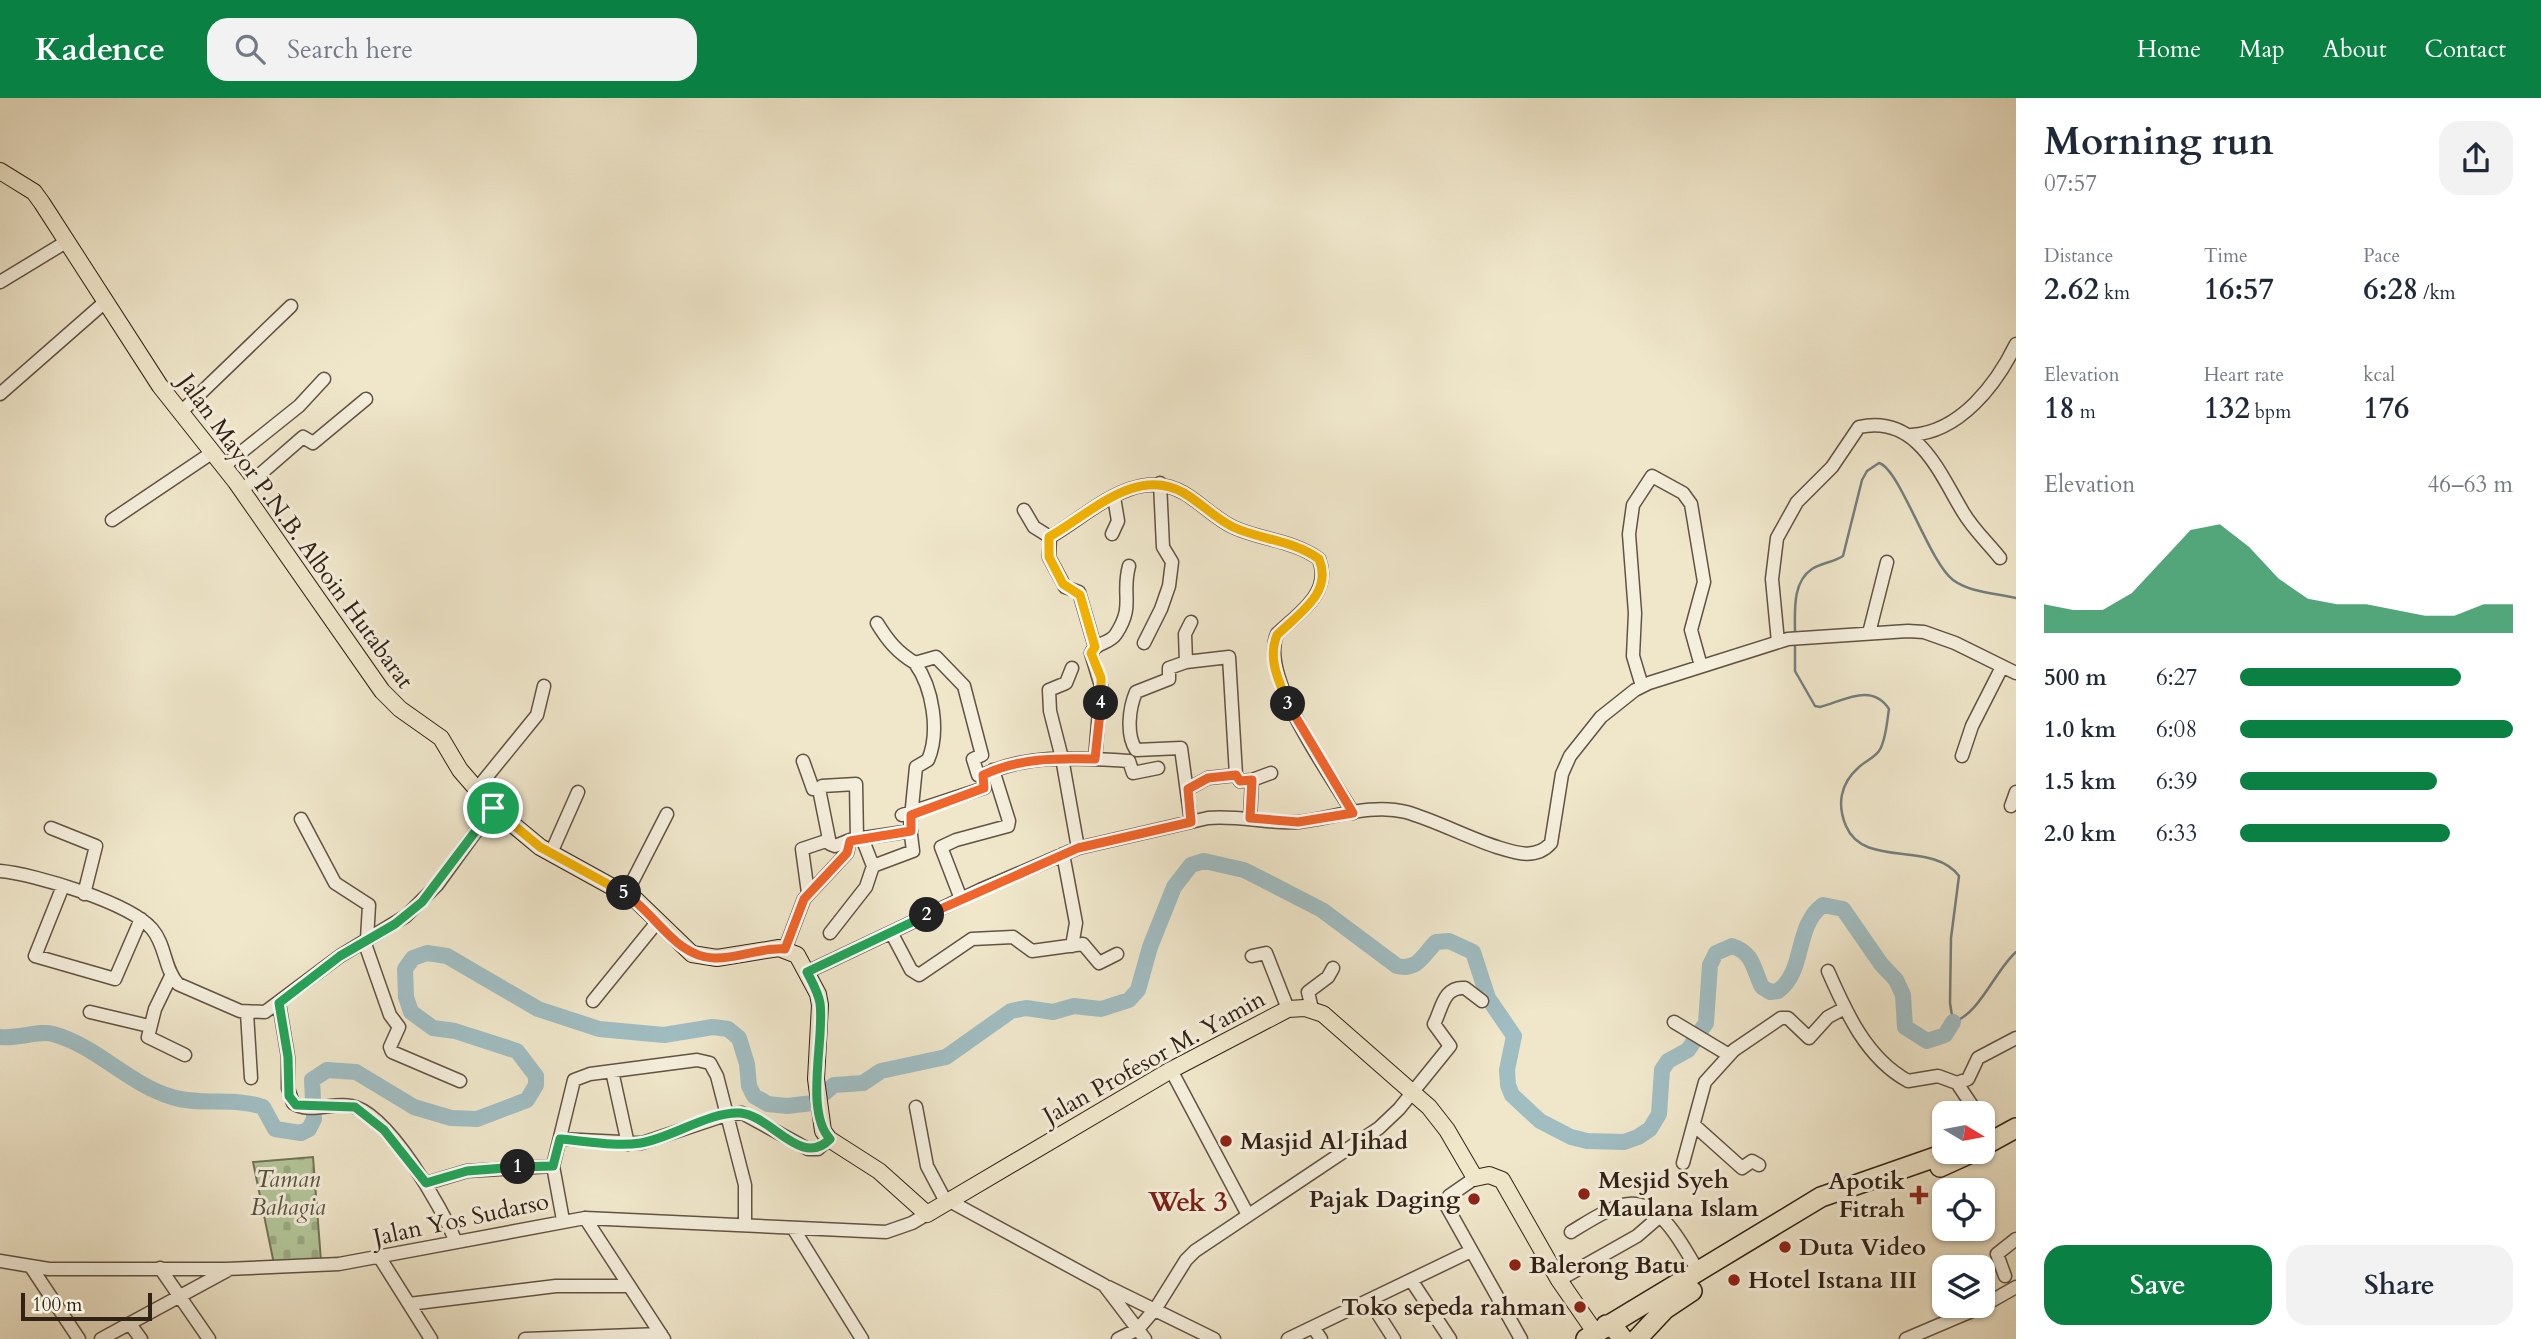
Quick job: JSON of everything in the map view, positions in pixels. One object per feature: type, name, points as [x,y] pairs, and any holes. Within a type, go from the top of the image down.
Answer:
[{"type":"highway","points":[[1592,1335],[1699,1273],[1821,1197],[1932,1158]]},
{"type":"highway","points":[[1637,1339],[1665,1309],[1807,1214],[1834,1201],[1947,1164]]},
{"type":"highway","points":[[1592,1335],[1615,1329],[1623,1339]]},
{"type":"main road","name":"Jalan Mayor P.N.B. Alboin Hutabarat","points":[[0,171],[34,192],[180,413],[242,490],[382,691],[400,709],[441,738],[476,790],[493,808],[551,853],[626,894],[683,947],[702,957],[737,956],[785,949]]},
{"type":"main road","points":[[785,949],[797,955],[820,1005],[816,1079],[826,1133],[879,1171],[927,1213]]},
{"type":"main road","name":"Jalan Profesor M. Yamin","points":[[927,1213],[1171,1070],[1288,1009],[1312,1009]]},
{"type":"main road","points":[[1312,1009],[1328,1018],[1441,1120],[1475,1178],[1489,1175],[1502,1180],[1592,1335]]},
{"type":"street","points":[[0,282],[66,242]]},
{"type":"street","points":[[0,394],[105,302]]},
{"type":"street","points":[[180,413],[291,306]]},
{"type":"street","points":[[1783,640],[1772,579],[1773,552],[1777,538],[1797,502],[1832,467],[1859,428],[1884,426],[1910,435],[1937,431],[1950,424],[1996,379],[2016,344]]},
{"type":"street","points":[[224,466],[299,406],[324,379]]},
{"type":"street","points":[[242,490],[303,437],[313,443],[366,399]]},
{"type":"street","points":[[1910,435],[1939,466],[1962,510],[2000,558]]},
{"type":"street","points":[[113,520],[213,453]]},
{"type":"street","points":[[1642,686],[1633,656],[1635,613],[1629,534],[1633,505],[1652,476],[1683,493],[1691,504],[1704,582],[1690,631],[1701,666]]},
{"type":"street","points":[[1144,643],[1169,586],[1172,562],[1163,547],[1160,483]]},
{"type":"street","points":[[1049,537],[1128,488],[1160,483],[1183,492],[1230,525],[1253,535],[1286,543],[1319,559],[1323,570],[1319,594],[1277,635],[1273,643],[1274,668],[1291,711],[1353,813]]},
{"type":"street","points":[[1112,534],[1118,521],[1114,497]]},
{"type":"street","points":[[1024,510],[1034,527],[1049,537]]},
{"type":"street","points":[[1049,537],[1049,557],[1065,586],[1079,592],[1095,647],[1091,657],[1101,686],[1095,759]]},
{"type":"street","points":[[1869,633],[1886,562]]},
{"type":"street","points":[[1095,647],[1112,640],[1128,616],[1124,586],[1129,566]]},
{"type":"street","points":[[1186,662],[1184,638],[1191,622]]},
{"type":"street","points":[[873,866],[912,853],[907,815],[916,767],[927,762],[934,740],[927,683],[915,663],[892,647],[877,623]]},
{"type":"street","points":[[807,972],[961,899],[1078,848],[1227,816],[1298,822],[1386,809],[1405,812],[1497,847],[1521,853],[1535,854],[1544,851],[1551,843],[1562,774],[1570,756],[1601,717],[1642,686],[1783,640],[1869,633],[1924,632],[1955,642],[2016,673]]},
{"type":"street","points":[[915,663],[936,657],[964,686],[982,755],[973,760],[978,775],[1020,762],[1062,758],[1129,761],[1133,773],[1158,768]]},
{"type":"street","points":[[1191,822],[1181,748],[1136,750],[1130,730],[1136,692],[1169,679],[1169,668],[1186,662],[1229,657],[1236,775],[1240,781],[1271,773]]},
{"type":"street","points":[[1962,756],[1972,726],[2002,667]]},
{"type":"street","points":[[1072,668],[1066,683],[1049,690],[1050,711],[1062,758],[1078,848]]},
{"type":"street","points":[[476,790],[537,715],[544,686]]},
{"type":"street","points":[[803,761],[813,789],[820,789],[827,784],[856,784],[856,839],[873,866]]},
{"type":"street","points":[[907,815],[984,788],[988,773]]},
{"type":"street","points":[[961,899],[941,847],[956,840],[1008,826],[1009,821],[988,773]]},
{"type":"street","points":[[1188,789],[1208,778],[1236,775]]},
{"type":"street","points":[[1250,818],[1252,780]]},
{"type":"street","points":[[820,789],[832,846],[856,839],[911,831]]},
{"type":"street","points":[[551,853],[578,792]]},
{"type":"street","points":[[2011,806],[2016,792]]},
{"type":"street","points":[[0,871],[63,886],[141,919],[152,928],[162,945],[171,976],[190,992],[247,1013],[265,1012],[365,940],[395,924],[422,902],[493,808]]},
{"type":"street","points":[[626,894],[667,814]]},
{"type":"street","points":[[301,819],[335,883],[369,905],[365,940],[390,1015],[399,1027],[391,1046],[392,1052],[460,1081]]},
{"type":"street","points":[[51,828],[96,846],[84,894]]},
{"type":"street","points":[[785,949],[808,893],[847,853],[856,839]]},
{"type":"street","points":[[808,893],[802,849],[829,840]]},
{"type":"street","points":[[1063,855],[1076,923],[1072,946]]},
{"type":"street","points":[[830,933],[866,887],[873,866]]},
{"type":"street","points":[[63,886],[35,956],[115,979],[141,919]]},
{"type":"street","points":[[593,1001],[658,921]]},
{"type":"street","points":[[892,934],[911,970],[920,975],[972,939],[1015,937],[1032,951],[1085,945],[1099,963],[1117,954]]},
{"type":"street","points":[[1252,956],[1266,953],[1288,1009]]},
{"type":"street","points":[[1312,1009],[1308,992],[1328,977],[1333,968]]},
{"type":"street","points":[[1828,971],[1843,1009],[1872,1051],[1902,1079],[1915,1082],[1938,1076],[1957,1083],[1969,1101]]},
{"type":"street","points":[[171,976],[149,1026],[148,1039],[186,1055]]},
{"type":"street","points":[[1118,1339],[1141,1334],[1185,1260],[1248,1215],[1360,1143],[1389,1119],[1451,1044],[1434,1024],[1442,1009],[1443,999],[1453,989],[1462,988],[1482,1001]]},
{"type":"street","points":[[279,1003],[288,1057],[289,1096],[296,1105],[353,1106],[372,1118],[426,1183],[455,1240]]},
{"type":"street","points":[[1683,1163],[1705,1082],[1729,1055],[1777,1019],[1788,1017],[1809,1038],[1828,1017],[1843,1009]]},
{"type":"street","points":[[90,1012],[149,1026]]},
{"type":"street","points":[[247,1013],[251,1078]]},
{"type":"street","points":[[1674,1022],[1729,1055]]},
{"type":"street","points":[[1957,1083],[1970,1076],[1978,1058],[2016,1038]]},
{"type":"street","points":[[563,1220],[553,1166],[574,1080],[582,1075],[698,1060],[707,1062],[717,1076],[746,1192],[745,1225]]},
{"type":"street","points":[[1171,1070],[1248,1215]]},
{"type":"street","points":[[612,1072],[628,1144]]},
{"type":"street","points":[[916,1107],[928,1170],[944,1198],[1104,1285],[1156,1308],[1214,1339]]},
{"type":"street","points":[[560,1139],[628,1144],[663,1137],[726,1115],[747,1115],[808,1149],[822,1147],[826,1133]]},
{"type":"street","points":[[1694,1125],[1741,1167],[1753,1161],[1759,1165]]},
{"type":"street","points":[[426,1183],[467,1171],[553,1166]]},
{"type":"street","points":[[1475,1178],[1449,1196],[1446,1202],[1521,1339]]},
{"type":"street","points":[[1571,1232],[1626,1204],[1642,1204],[1659,1217],[1699,1273]]},
{"type":"street","name":"Jalan Yos Sudarso","points":[[0,1261],[31,1267],[308,1266],[380,1258],[455,1240],[585,1218],[886,1232],[912,1223],[927,1213]]},
{"type":"street","points":[[1559,1280],[1637,1236],[1659,1217]]},
{"type":"street","points":[[585,1218],[627,1286],[663,1337]]},
{"type":"street","points":[[793,1228],[862,1339]]},
{"type":"street","points":[[2006,1276],[1997,1254],[2016,1239]]},
{"type":"street","points":[[1288,1339],[1471,1251]]},
{"type":"street","points":[[380,1258],[431,1339]]},
{"type":"street","points":[[31,1267],[79,1339]]},
{"type":"street","points":[[160,1268],[209,1339]]},
{"type":"street","points":[[102,1339],[231,1268]]},
{"type":"street","points":[[1411,1280],[1450,1339]]},
{"type":"street","points":[[1104,1285],[1141,1334]]},
{"type":"street","points":[[409,1304],[556,1286],[627,1286]]},
{"type":"street","points":[[1906,1339],[1926,1336],[2016,1287]]},
{"type":"street","points":[[1369,1300],[1394,1339]]},
{"type":"street","points":[[131,1324],[141,1339]]},
{"type":"street","points":[[1313,1327],[1321,1339]]},
{"type":"street","points":[[524,1339],[663,1337]]},
{"type":"green space","name":"Taman Bahagia","points":[[313,1157],[321,1261],[274,1264],[253,1162]]},
{"type":"waterway","points":[[1795,633],[1796,598],[1801,582],[1812,569],[1843,556],[1862,480],[1867,471],[1879,463],[1896,481],[1934,555],[1953,580],[1976,590],[2016,598]]},
{"type":"waterway","points":[[1795,643],[1795,671],[1815,706],[1866,695],[1874,696],[1889,709],[1881,747],[1852,774],[1842,795],[1843,818],[1855,839],[1867,847],[1932,859],[1947,865],[1959,876],[1951,938],[1950,1003],[1953,1022],[1971,1010],[2016,952]]},
{"type":"waterway","points":[[0,1037],[53,1034],[84,1047],[156,1091],[183,1100],[241,1102],[263,1107],[275,1129],[301,1133],[309,1129],[314,1119],[312,1080],[327,1070],[356,1072],[414,1107],[451,1118],[477,1119],[527,1100],[536,1085],[536,1076],[517,1051],[455,1031],[433,1028],[411,1012],[406,997],[405,969],[413,958],[427,953],[447,956],[538,1009],[599,1029],[664,1035],[713,1027],[728,1029],[739,1038],[747,1064],[749,1086],[754,1096],[768,1104],[787,1106],[813,1103],[834,1085],[863,1083],[881,1071],[946,1057],[1011,1011],[1026,1008],[1053,1012],[1074,1006],[1101,1009],[1129,1000],[1138,990],[1150,947],[1174,887],[1191,865],[1204,861],[1244,870],[1322,910],[1397,966],[1415,964],[1436,942],[1449,941],[1473,952],[1488,998],[1514,1036],[1507,1070],[1512,1095],[1540,1121],[1571,1137],[1587,1141],[1624,1142],[1650,1129],[1659,1114],[1662,1070],[1668,1061],[1688,1050],[1706,1023],[1710,965],[1716,953],[1732,946],[1739,949],[1749,957],[1762,987],[1770,992],[1778,991],[1793,972],[1808,924],[1823,905],[1843,909],[1881,964],[1896,980],[1903,995],[1905,1027],[1927,1041],[1945,1035],[1953,1022]]},
{"type":"place","name":"Masjid Al Jihad","points":[[1226,1141]]},
{"type":"place","name":"Mesjid Syeh Maulana Islam","points":[[1584,1194]]},
{"type":"place","name":"Apotik Fitrah","points":[[1919,1195]]},
{"type":"place","name":"Pajak Daging","points":[[1474,1199]]},
{"type":"place","name":"Duta Video","points":[[1785,1247]]},
{"type":"place","name":"Balerong Batu","points":[[1515,1265]]},
{"type":"place","name":"Hotel Istana III","points":[[1734,1280]]},
{"type":"place","name":"Toko sepeda rahman","points":[[1580,1307]]},
{"type":"district","name":"Wek 3","points":[[1188,1201]]},
{"type":"route","points":[[1160,483],[1183,492],[1230,525],[1253,535],[1308,551],[1319,559],[1323,570],[1319,594],[1277,635],[1273,643],[1274,668],[1291,711],[1353,813],[1298,822],[1250,818],[1252,780],[1240,781],[1236,775],[1208,778],[1188,789],[1191,822],[1078,848],[979,890],[892,934],[807,972],[818,994],[820,1005],[816,1079],[822,1128],[830,1139],[818,1149],[799,1145],[753,1118],[737,1113],[642,1143],[560,1139],[553,1166],[467,1171],[426,1183],[384,1130],[355,1107],[302,1107],[293,1103],[289,1096],[288,1057],[279,1003],[340,956],[395,924],[422,902],[493,808],[540,847],[643,905],[692,954],[717,958],[785,949],[788,935],[804,899],[816,883],[847,853],[850,841],[911,831],[911,815],[984,788],[982,776],[1001,766],[1041,759],[1095,759],[1101,678],[1091,657],[1095,647],[1079,592],[1066,588],[1049,557],[1049,537],[1128,488],[1160,483]]}]
